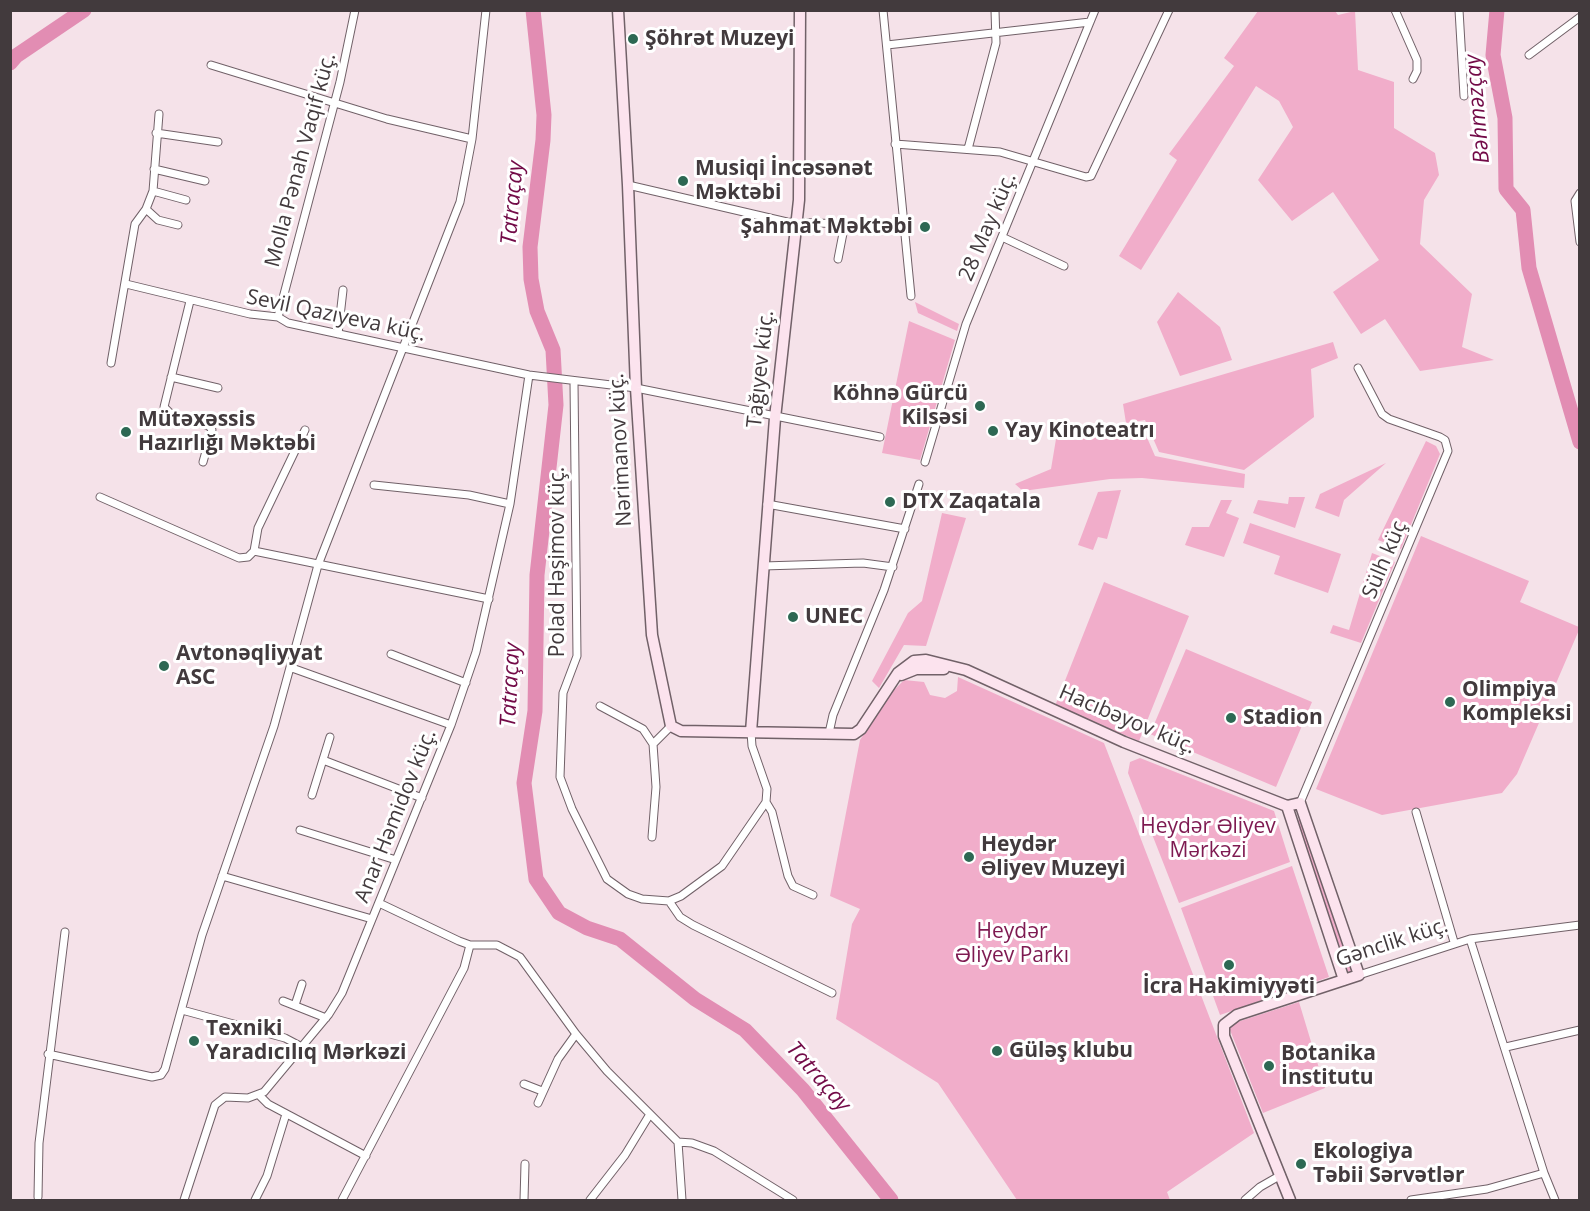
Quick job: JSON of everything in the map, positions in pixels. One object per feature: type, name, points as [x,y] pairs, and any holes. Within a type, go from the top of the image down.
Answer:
[{"type":"street","name":"Molla Pənah Vaqif küç.","points":[[278,317],[335,103],[355,10]]},
{"type":"street","points":[[48,1054],[152,1077],[160,1075],[165,1069],[202,934],[292,668],[318,565],[402,347],[455,218],[472,139],[486,10]]},
{"type":"street","name":"Nərimanov küç.","points":[[618,10],[636,388],[653,643],[671,726]]},
{"type":"street","name":"Tağıyev küç.","points":[[751,732],[767,504],[797,222],[801,104],[800,10]]},
{"type":"street","points":[[883,10],[911,296]]},
{"type":"street","points":[[968,149],[993,57],[996,33],[995,10]]},
{"type":"street","name":"28 May küç.","points":[[925,462],[963,330],[1095,10]]},
{"type":"street","points":[[895,144],[968,149],[1034,160],[1086,177],[1091,176],[1169,10]]},
{"type":"street","points":[[1395,10],[1417,60],[1417,71],[1413,79]]},
{"type":"street","points":[[1459,10],[1464,96]]},
{"type":"street","points":[[1529,54],[1580,17]]},
{"type":"street","points":[[887,45],[1090,22]]},
{"type":"street","points":[[211,65],[414,126],[472,139]]},
{"type":"street","points":[[111,363],[135,224],[146,209],[153,191],[159,114]]},
{"type":"street","points":[[156,133],[218,142]]},
{"type":"street","points":[[154,169],[206,181]]},
{"type":"street","points":[[628,185],[775,220],[903,226]]},
{"type":"street","points":[[153,191],[186,201]]},
{"type":"street","points":[[1580,193],[1575,201],[1580,242]]},
{"type":"street","points":[[146,209],[158,220],[178,225]]},
{"type":"street","points":[[838,259],[845,223]]},
{"type":"street","points":[[1002,237],[1064,266]]},
{"type":"street","name":"Sevil Qazıyeva küç.","points":[[126,284],[190,301],[250,314],[278,317],[288,323],[571,382]]},
{"type":"street","points":[[338,334],[343,290]]},
{"type":"street","points":[[190,301],[164,407],[166,411],[209,426],[212,430],[203,462]]},
{"type":"street","name":"Sülh küç","points":[[1300,803],[1448,452],[1445,440],[1440,437],[1389,419],[1382,414],[1358,368]]},
{"type":"street","name":"Anar Həmidov küç.","points":[[259,1095],[326,1018],[342,993],[451,724],[466,683],[489,599],[510,504],[529,375]]},
{"type":"street","points":[[171,377],[218,388]]},
{"type":"street","points":[[571,382],[636,388],[775,418],[880,436]]},
{"type":"street","name":"Polad Həşimov küç.","points":[[571,382],[577,656],[563,693],[560,777],[576,818],[607,879],[628,894],[642,899],[669,901]]},
{"type":"street","points":[[100,497],[239,558],[248,557],[254,551],[258,528],[305,430]]},
{"type":"street","points":[[653,744],[671,726],[681,731],[829,733],[833,715],[892,567],[919,484]]},
{"type":"street","points":[[374,485],[469,495],[510,504]]},
{"type":"street","points":[[767,504],[905,529]]},
{"type":"street","points":[[254,551],[489,599]]},
{"type":"street","points":[[763,566],[863,563],[892,567]]},
{"type":"street","points":[[391,654],[466,683]]},
{"type":"street","name":"Hacıbəyov küç.","points":[[829,733],[854,734],[861,729],[893,680],[914,661],[926,660],[966,670],[1124,742],[1287,806]]},
{"type":"street","points":[[292,668],[451,724]]},
{"type":"street","points":[[600,706],[642,729],[653,744],[656,787],[652,837]]},
{"type":"street","points":[[751,732],[752,746],[767,789],[766,802],[722,866],[681,896],[669,901],[680,916],[693,925],[832,993]]},
{"type":"street","points":[[312,795],[330,737]]},
{"type":"street","points":[[323,760],[422,798]]},
{"type":"street","points":[[766,802],[772,812],[788,876],[793,886],[813,895]]},
{"type":"street","points":[[1344,980],[1287,806],[1300,803],[1359,975]]},
{"type":"street","points":[[1416,812],[1454,942]]},
{"type":"street","points":[[300,830],[396,860]]},
{"type":"street","points":[[222,876],[372,919]]},
{"type":"street","points":[[379,903],[470,945],[497,945],[513,952],[576,1034],[623,1088],[678,1142],[692,1143],[714,1151],[793,1200]]},
{"type":"street","name":"Gənclik küç.","points":[[1281,1175],[1224,1036],[1224,1025],[1237,1015],[1454,942],[1580,925]]},
{"type":"street","points":[[38,1197],[39,1143],[48,1054],[65,933]]},
{"type":"street","points":[[1470,939],[1544,1173],[1555,1200]]},
{"type":"street","points":[[342,1200],[464,968],[470,945]]},
{"type":"street","points":[[295,1005],[302,984]]},
{"type":"street","points":[[283,1000],[326,1018]]},
{"type":"street","points":[[182,1010],[285,1038],[302,1047]]},
{"type":"street","points":[[1506,1047],[1580,1030]]},
{"type":"street","points":[[538,1103],[558,1059],[576,1034]]},
{"type":"street","points":[[524,1084],[542,1090]]},
{"type":"street","points":[[184,1200],[215,1105],[225,1097],[248,1098],[259,1095],[286,1114],[366,1156]]},
{"type":"street","points":[[255,1200],[267,1176],[286,1114]]},
{"type":"street","points":[[590,1200],[625,1155],[650,1114]]},
{"type":"street","points":[[678,1142],[682,1200]]},
{"type":"street","points":[[524,1200],[525,1164]]},
{"type":"street","points":[[1411,1200],[1487,1190],[1544,1173]]},
{"type":"street","points":[[1245,1200],[1260,1187],[1281,1175],[1290,1200]]},
{"type":"green space","points":[[1258,11],[1335,11],[1338,15],[1355,11],[1358,70],[1394,82],[1394,128],[1435,153],[1439,175],[1424,200],[1420,244],[1472,294],[1462,347],[1494,360],[1420,371],[1385,319],[1361,334],[1333,292],[1379,260],[1333,192],[1292,221],[1258,180],[1293,127],[1279,101],[1256,86],[1141,270],[1119,256],[1177,160],[1169,154],[1234,66],[1224,58]]},
{"type":"green space","points":[[1178,292],[1220,327],[1232,360],[1180,376],[1157,322]]},
{"type":"green space","points":[[915,302],[959,324],[957,331],[918,313]]},
{"type":"green space","points":[[909,321],[955,340],[920,460],[882,453]]},
{"type":"green space","points":[[1333,342],[1338,358],[1311,369],[1314,417],[1244,470],[1159,452],[1145,420],[1126,423],[1123,404]]},
{"type":"green space","points":[[1142,426],[1155,456],[1245,474],[1244,488],[1142,478],[1110,479],[1023,491],[1015,484],[1051,469],[1056,439]]},
{"type":"green space","points":[[1426,441],[1436,446],[1440,454],[1401,549],[1378,540]]},
{"type":"green space","points":[[1386,463],[1344,500],[1339,517],[1315,508],[1320,494]]},
{"type":"green space","points":[[1121,490],[1107,539],[1098,537],[1093,550],[1078,545],[1098,492]]},
{"type":"green space","points":[[1289,497],[1305,497],[1295,528],[1253,513],[1258,500],[1288,504]]},
{"type":"green space","points":[[1221,500],[1232,500],[1226,513],[1239,518],[1224,557],[1185,545],[1192,527],[1209,527]]},
{"type":"green space","points":[[942,513],[966,518],[926,646],[904,645],[879,688],[872,681],[908,613],[922,601]]},
{"type":"green space","points":[[1250,523],[1341,554],[1328,593],[1274,574],[1280,556],[1243,543]]},
{"type":"green space","name":"Olimpiya Kompleksi","points":[[1421,536],[1529,581],[1520,602],[1579,627],[1579,630],[1517,774],[1502,793],[1382,815],[1316,789]]},
{"type":"green space","points":[[1372,553],[1395,562],[1361,643],[1330,633],[1333,625],[1349,630]]},
{"type":"green space","points":[[1104,582],[1189,616],[1139,741],[1055,706]]},
{"type":"green space","name":"Stadion","points":[[1186,649],[1312,702],[1276,787],[1150,734]]},
{"type":"green space","name":"Heydər Əliyev Parkı","points":[[958,677],[1104,743],[1254,1133],[1167,1192],[1170,1200],[1017,1200],[938,1083],[836,1019],[852,924],[860,909],[830,896],[860,740],[890,694],[904,680],[924,682],[930,695],[945,698],[957,691]]},
{"type":"green space","name":"Heydər Əliyev Mərkəzi","points":[[1140,758],[1274,811],[1290,862],[1179,903],[1128,773],[1130,762]]},
{"type":"green space","points":[[1303,819],[1352,970],[1348,972],[1297,820]]},
{"type":"green space","points":[[1292,866],[1329,977],[1220,1015],[1181,908]]},
{"type":"green space","points":[[1299,1002],[1325,1088],[1263,1113],[1228,1025]]},
{"type":"waterway","points":[[10,63],[16,56],[84,10]]},
{"type":"waterway","name":"Tatraçay","points":[[533,10],[544,115],[530,247],[531,279],[537,311],[553,350],[556,405],[537,575],[535,711],[524,783],[536,879],[559,913],[587,928],[620,939],[695,999],[745,1030],[803,1090],[891,1200]]},
{"type":"waterway","name":"Bəhməzçay","points":[[1497,10],[1493,55],[1505,118],[1506,189],[1523,210],[1529,268],[1580,442]]},
{"type":"place","name":"Şöhrət Muzeyi","points":[[633,39]]},
{"type":"place","name":"Musiqi İncəsənət Məktəbi","points":[[683,181]]},
{"type":"place","name":"Şahmat Məktəbi","points":[[925,227]]},
{"type":"place","name":"Köhnə Gürcü Kilsəsi","points":[[980,406]]},
{"type":"place","name":"Yay Kinoteatrı","points":[[993,431]]},
{"type":"place","name":"Mütəxəssis Hazırlığı Məktəbi","points":[[126,432]]},
{"type":"place","name":"DTX Zaqatala","points":[[890,502]]},
{"type":"place","name":"UNEC","points":[[793,617]]},
{"type":"place","name":"Avtonəqliyyat ASC","points":[[164,666]]},
{"type":"place","name":"Olimpiya Kompleksi","points":[[1450,702]]},
{"type":"place","name":"Stadion","points":[[1231,718]]},
{"type":"place","name":"Heydər Əliyev Muzeyi","points":[[969,857]]},
{"type":"place","name":"İcra Hakimiyyəti","points":[[1229,965]]},
{"type":"place","name":"Texniki Yaradıcılıq Mərkəzi","points":[[194,1041]]},
{"type":"place","name":"Güləş klubu","points":[[997,1051]]},
{"type":"place","name":"Botanika İnstitutu","points":[[1269,1066]]},
{"type":"place","name":"Ekologiya Təbii Sərvətlər","points":[[1301,1164]]}]
